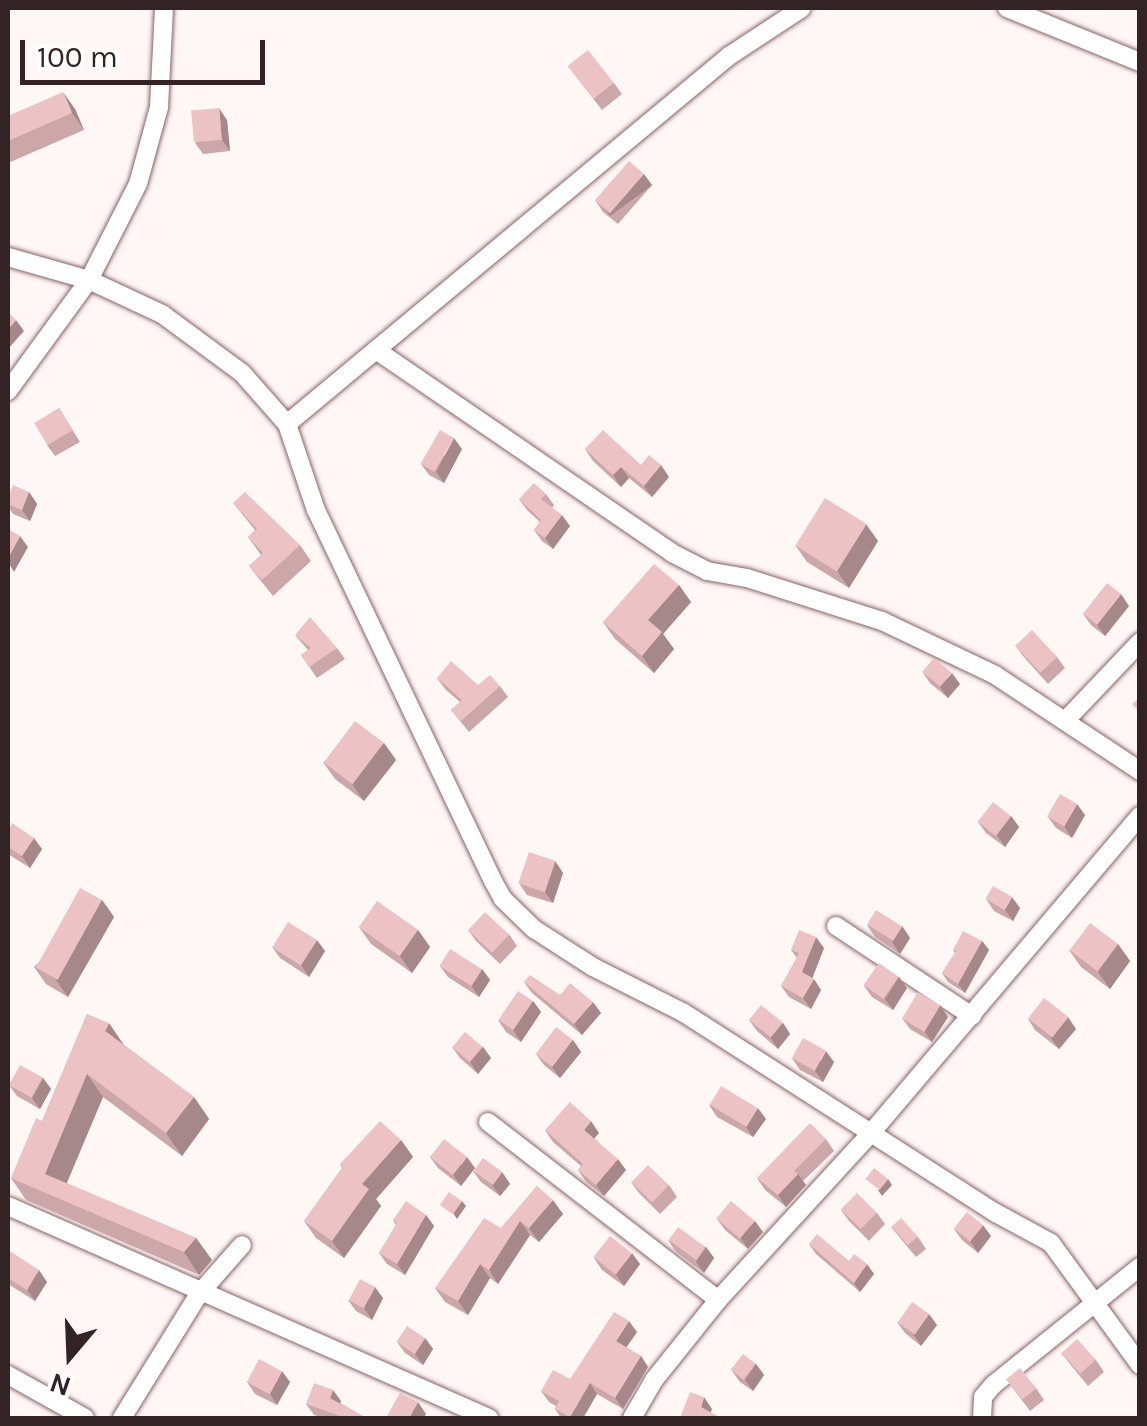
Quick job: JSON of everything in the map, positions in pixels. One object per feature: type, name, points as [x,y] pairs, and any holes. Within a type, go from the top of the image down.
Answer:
[{"type":"street","points":[[8,391],[89,280],[138,184],[159,108],[164,8]]},
{"type":"street","points":[[287,424],[729,56],[802,8]]},
{"type":"street","points":[[1008,8],[1140,62]]},
{"type":"street","points":[[8,257],[89,280],[162,314],[242,373],[287,424],[316,510],[503,899],[534,929],[593,967],[684,1013],[1051,1242],[1140,1366]]},
{"type":"street","points":[[376,350],[672,553],[707,572],[747,578],[882,621],[995,675],[1140,772]]},
{"type":"street","points":[[1065,722],[1140,642]]},
{"type":"street","points":[[632,1418],[654,1380],[718,1300],[871,1133],[1140,816]]},
{"type":"street","points":[[836,926],[972,1016]]},
{"type":"street","points":[[488,1122],[718,1300]]},
{"type":"street","points":[[8,1206],[101,1244],[199,1294],[488,1418]]},
{"type":"street","points":[[122,1418],[199,1294],[242,1245]]},
{"type":"street","points":[[982,1418],[982,1396],[993,1385],[1140,1267]]},
{"type":"street","points":[[8,1376],[85,1418]]},
{"type":"building","points":[[588,50],[614,83],[593,99],[568,66]]},
{"type":"building","points":[[63,92],[72,113],[8,141],[8,116]]},
{"type":"building","points":[[219,108],[222,140],[194,142],[191,110]]},
{"type":"building","points":[[629,161],[644,174],[610,213],[595,200]]},
{"type":"building","points":[[8,312],[16,320],[8,329]]},
{"type":"building","points":[[59,408],[72,430],[48,445],[34,423]]},
{"type":"building","points":[[440,430],[454,438],[434,472],[420,464]]},
{"type":"building","points":[[603,430],[641,465],[649,455],[661,465],[644,486],[621,467],[613,475],[585,449]]},
{"type":"building","points":[[534,483],[546,494],[541,499],[562,515],[545,538],[534,530],[541,520],[519,499]]},
{"type":"building","points":[[13,485],[29,492],[22,510],[8,504]]},
{"type":"building","points":[[245,492],[300,545],[262,580],[249,566],[263,553],[248,537],[257,529],[233,503]]},
{"type":"building","points":[[825,498],[867,524],[837,571],[795,545]]},
{"type":"building","points":[[8,529],[20,536],[8,558]]},
{"type":"building","points":[[654,564],[679,585],[648,620],[662,632],[642,656],[603,622]]},
{"type":"building","points":[[1107,583],[1121,594],[1097,625],[1083,614]]},
{"type":"building","points":[[310,617],[337,648],[309,667],[301,655],[311,648],[295,635]]},
{"type":"building","points":[[1032,630],[1057,657],[1040,673],[1015,646]]},
{"type":"building","points":[[934,658],[952,673],[940,687],[922,672]]},
{"type":"building","points":[[451,661],[478,685],[490,675],[500,686],[461,721],[451,710],[462,700],[437,678]]},
{"type":"building","points":[[1140,697],[1140,713],[1132,704]]},
{"type":"building","points":[[355,721],[384,743],[352,784],[324,763]]},
{"type":"building","points":[[1060,794],[1077,804],[1064,827],[1047,817]]},
{"type":"building","points":[[993,802],[1011,816],[996,836],[978,822]]},
{"type":"building","points":[[12,823],[34,838],[22,856],[8,847]]},
{"type":"building","points":[[529,852],[555,861],[545,892],[518,883]]},
{"type":"building","points":[[993,886],[1012,897],[1005,910],[986,899]]},
{"type":"building","points":[[80,888],[102,900],[58,980],[36,968]]},
{"type":"building","points":[[377,901],[418,930],[400,956],[359,927]]},
{"type":"building","points":[[876,910],[902,926],[893,941],[867,924]]},
{"type":"building","points":[[485,912],[509,935],[492,953],[468,930]]},
{"type":"building","points":[[288,922],[317,940],[301,965],[272,947]]},
{"type":"building","points":[[1090,923],[1118,944],[1097,971],[1070,950]]},
{"type":"building","points":[[799,930],[816,937],[802,972],[814,979],[803,998],[781,986],[799,953],[791,950]]},
{"type":"building","points":[[963,931],[982,941],[958,984],[942,973]]},
{"type":"building","points":[[450,949],[482,969],[472,986],[439,966]]},
{"type":"building","points":[[879,963],[899,977],[883,999],[864,985]]},
{"type":"building","points":[[530,975],[560,995],[570,983],[593,1002],[574,1024],[524,982]]},
{"type":"building","points":[[518,991],[533,1001],[513,1030],[498,1020]]},
{"type":"building","points":[[918,992],[940,1005],[924,1032],[902,1019]]},
{"type":"building","points":[[1044,998],[1068,1017],[1052,1038],[1028,1018]]},
{"type":"building","points":[[761,1005],[783,1023],[771,1037],[749,1020]]},
{"type":"building","points":[[87,1014],[109,1023],[105,1031],[194,1097],[166,1133],[87,1074],[45,1174],[196,1238],[184,1252],[11,1178],[36,1118],[42,1121]]},
{"type":"building","points":[[556,1027],[573,1040],[552,1067],[536,1054]]},
{"type":"building","points":[[465,1032],[483,1047],[470,1062],[452,1047]]},
{"type":"building","points":[[803,1038],[826,1051],[815,1071],[792,1058]]},
{"type":"building","points":[[20,1065],[43,1078],[32,1098],[9,1085]]},
{"type":"building","points":[[721,1086],[758,1108],[747,1127],[710,1105]]},
{"type":"building","points":[[570,1102],[591,1121],[584,1130],[618,1159],[596,1185],[578,1170],[583,1164],[545,1130]]},
{"type":"building","points":[[380,1121],[401,1140],[362,1184],[369,1189],[332,1241],[304,1221],[343,1167],[340,1164]]},
{"type":"building","points":[[810,1123],[826,1139],[794,1171],[798,1174],[778,1195],[757,1178]]},
{"type":"building","points":[[444,1139],[467,1157],[453,1175],[430,1157]]},
{"type":"building","points":[[483,1158],[502,1172],[493,1185],[474,1171]]},
{"type":"building","points":[[648,1165],[669,1185],[652,1202],[631,1182]]},
{"type":"building","points":[[874,1168],[888,1179],[880,1190],[865,1179]]},
{"type":"building","points":[[537,1186],[553,1200],[529,1228],[520,1221],[489,1270],[480,1264],[458,1301],[435,1288],[484,1218],[501,1228]]},
{"type":"building","points":[[449,1192],[462,1201],[453,1214],[440,1205]]},
{"type":"building","points":[[857,1193],[877,1213],[861,1229],[841,1209]]},
{"type":"building","points":[[406,1201],[426,1215],[397,1264],[379,1253]]},
{"type":"building","points":[[731,1201],[755,1221],[740,1239],[716,1219]]},
{"type":"building","points":[[967,1212],[983,1225],[970,1242],[954,1228]]},
{"type":"building","points":[[901,1218],[918,1237],[908,1245],[891,1227]]},
{"type":"building","points":[[678,1227],[706,1247],[696,1260],[669,1240]]},
{"type":"building","points":[[817,1234],[849,1261],[854,1254],[867,1264],[854,1283],[809,1244]]},
{"type":"building","points":[[610,1236],[632,1253],[615,1275],[593,1257]]},
{"type":"building","points":[[8,1250],[39,1270],[27,1290],[8,1278]]},
{"type":"building","points":[[360,1279],[375,1287],[364,1308],[349,1300]]},
{"type":"building","points":[[912,1302],[929,1314],[915,1335],[898,1322]]},
{"type":"building","points":[[614,1312],[629,1321],[616,1341],[641,1356],[615,1398],[590,1383],[570,1417],[555,1409],[559,1401],[541,1391],[553,1370],[570,1379]]},
{"type":"building","points":[[407,1326],[425,1338],[415,1354],[396,1342]]},
{"type":"building","points":[[1077,1339],[1096,1360],[1080,1374],[1061,1353]]},
{"type":"building","points":[[743,1354],[756,1364],[743,1380],[731,1370]]},
{"type":"building","points":[[259,1359],[282,1371],[270,1394],[247,1382]]},
{"type":"building","points":[[1020,1368],[1036,1388],[1022,1400],[1006,1379]]},
{"type":"building","points":[[314,1383],[333,1390],[330,1398],[366,1418],[342,1418],[306,1404]]},
{"type":"building","points":[[690,1392],[704,1397],[701,1407],[721,1418],[680,1418]]},
{"type":"building","points":[[400,1393],[418,1402],[409,1418],[386,1418]]}]
